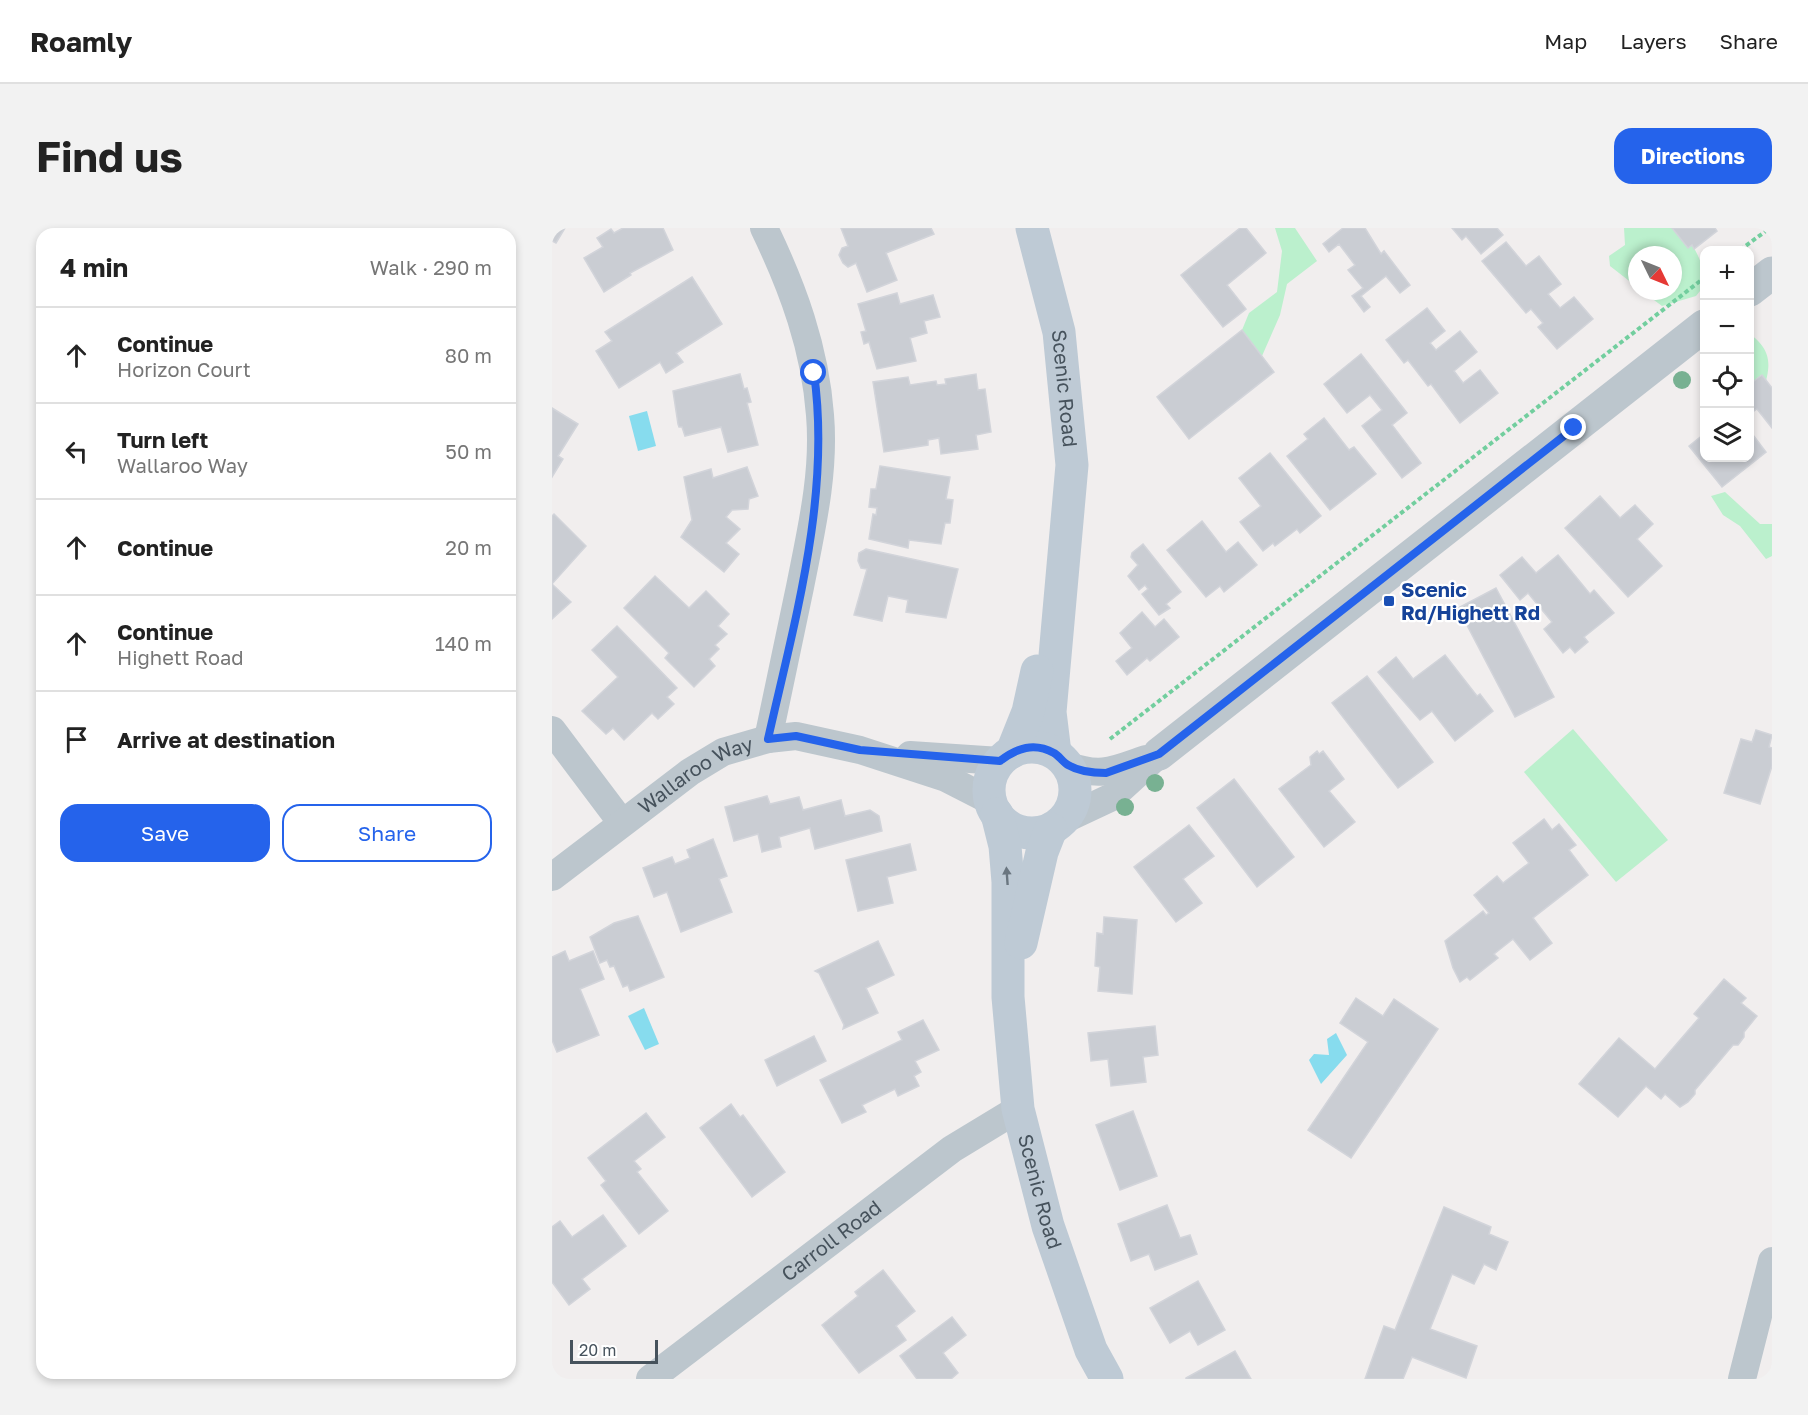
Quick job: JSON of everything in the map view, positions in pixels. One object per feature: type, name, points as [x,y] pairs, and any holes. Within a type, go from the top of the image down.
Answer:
[{"type":"main road","name":"Scenic Road","points":[[1032,228],[1059,332],[1072,465],[1050,712],[1061,759]]},
{"type":"main road","name":"Scenic Road","points":[[1006,756],[1028,712],[1064,549]]},
{"type":"main road","points":[[1026,747],[1041,748],[1061,759],[1074,779],[1075,794],[1071,808],[1057,824],[1036,833],[1021,831],[1008,825],[994,808],[989,786],[993,771],[1006,756],[1026,747]]},
{"type":"main road","name":"Scenic Road","points":[[994,808],[1005,846],[1008,882],[1008,997],[1018,1109],[1048,1226],[1091,1350],[1107,1379]]},
{"type":"main road","name":"Scenic Road","points":[[1008,997],[1042,852],[1057,824]]},
{"type":"street","points":[[764,228],[797,303],[808,339],[820,416],[819,473],[813,524],[768,739]]},
{"type":"street","points":[[1754,286],[1772,273]]},
{"type":"street","points":[[1057,824],[1112,797],[1159,754],[1700,329]]},
{"type":"street","points":[[552,730],[622,823]]},
{"type":"street","name":"Wallaroo Way","points":[[552,877],[690,772],[723,752],[768,739],[796,736],[860,750],[946,778],[994,808]]},
{"type":"street","name":"Wallaroo Way","points":[[860,750],[1006,756]]},
{"type":"street","points":[[1061,759],[1085,772],[1106,773],[1159,754]]},
{"type":"street","name":"Carroll Road","points":[[650,1379],[952,1149],[1018,1109]]},
{"type":"street","points":[[1743,1379],[1772,1261]]},
{"type":"path","points":[[1745,246],[1770,228]]},
{"type":"path","points":[[1107,742],[1700,281]]},
{"type":"green space","points":[[1275,228],[1295,228],[1317,261],[1287,284],[1280,315],[1262,356],[1242,330],[1249,313],[1277,292],[1282,251]]},
{"type":"green space","points":[[1624,228],[1672,228],[1688,248],[1692,245],[1700,260],[1700,291],[1696,296],[1662,306],[1654,300],[1682,300],[1682,246],[1628,246],[1628,280],[1610,266],[1609,256],[1625,245]]},
{"type":"green space","points":[[1754,338],[1767,354],[1766,381],[1761,375],[1754,381]]},
{"type":"green space","points":[[1725,492],[1760,524],[1772,524],[1772,556],[1766,559],[1740,526],[1723,515],[1711,496]]},
{"type":"green space","points":[[1573,729],[1668,840],[1616,882],[1524,772]]},
{"type":"water","points":[[647,411],[656,446],[638,451],[629,416]]},
{"type":"water","points":[[644,1008],[659,1044],[645,1050],[628,1016]]},
{"type":"water","points":[[1336,1033],[1347,1055],[1321,1084],[1309,1060],[1314,1054],[1329,1055],[1327,1039]]},
{"type":"building","points":[[552,228],[565,228],[556,243],[552,241]]},
{"type":"building","points":[[623,228],[663,228],[673,250],[630,273],[631,275],[604,292],[584,258],[603,247],[597,238],[611,229],[614,233]]},
{"type":"building","points":[[841,228],[931,228],[934,234],[886,253],[897,280],[867,292],[856,263],[848,267],[839,255],[842,248],[848,246]]},
{"type":"building","points":[[1240,228],[1246,228],[1266,253],[1227,285],[1246,309],[1223,327],[1181,275]]},
{"type":"building","points":[[1343,228],[1365,228],[1381,254],[1384,251],[1410,285],[1400,293],[1386,276],[1361,296],[1370,307],[1364,312],[1352,296],[1363,288],[1348,270],[1355,265],[1339,244],[1329,252],[1323,244]]},
{"type":"building","points":[[1452,228],[1497,228],[1503,235],[1481,254],[1466,236],[1462,240]]},
{"type":"building","points":[[1672,228],[1715,228],[1717,231],[1694,249],[1692,245],[1688,248]]},
{"type":"building","points":[[1506,242],[1526,266],[1539,256],[1561,284],[1548,294],[1560,308],[1574,297],[1593,319],[1557,349],[1538,327],[1543,323],[1531,309],[1526,313],[1482,261]]},
{"type":"building","points":[[692,277],[722,324],[676,353],[683,362],[666,373],[660,362],[619,388],[596,351],[612,341],[605,332]]},
{"type":"building","points":[[897,293],[900,304],[933,295],[940,317],[924,321],[927,333],[910,338],[916,361],[877,369],[869,342],[864,344],[861,332],[866,331],[858,304]]},
{"type":"building","points":[[1427,308],[1445,331],[1430,343],[1436,350],[1460,331],[1477,352],[1454,371],[1463,383],[1480,370],[1498,393],[1460,423],[1431,384],[1428,386],[1408,360],[1404,363],[1386,340]]},
{"type":"building","points":[[1242,330],[1274,372],[1189,439],[1157,397]]},
{"type":"building","points":[[1361,354],[1407,413],[1392,425],[1421,463],[1402,478],[1362,426],[1382,410],[1370,395],[1347,413],[1324,384]]},
{"type":"building","points":[[740,374],[751,402],[747,403],[758,445],[728,452],[721,427],[685,436],[682,427],[678,424],[673,391]]},
{"type":"building","points":[[976,374],[978,390],[985,389],[991,432],[976,435],[978,449],[941,454],[939,438],[928,440],[928,445],[884,452],[873,382],[908,377],[910,385],[936,381],[937,385],[946,384],[945,379]]},
{"type":"building","points":[[1762,375],[1772,388],[1772,428],[1757,409],[1754,411],[1754,381]]},
{"type":"building","points":[[552,408],[578,424],[558,456],[563,459],[552,477]]},
{"type":"building","points":[[1324,418],[1349,450],[1354,447],[1376,474],[1330,510],[1287,456],[1308,439],[1304,434]]},
{"type":"building","points":[[1754,436],[1766,452],[1754,462]]},
{"type":"building","points":[[1700,437],[1700,460],[1689,446]]},
{"type":"building","points":[[1270,453],[1321,516],[1300,533],[1297,529],[1275,546],[1273,543],[1263,551],[1240,522],[1261,506],[1239,478]]},
{"type":"building","points":[[1702,462],[1753,462],[1722,487]]},
{"type":"building","points":[[880,466],[950,477],[946,499],[953,500],[950,523],[945,523],[941,544],[909,540],[908,548],[869,539],[873,514],[876,515],[877,508],[869,507],[871,489],[876,489]]},
{"type":"building","points":[[747,467],[758,496],[749,499],[748,509],[732,510],[726,517],[740,529],[726,543],[739,554],[724,572],[681,537],[692,520],[684,477],[711,469],[713,478]]},
{"type":"building","points":[[1600,496],[1620,518],[1635,505],[1653,524],[1637,539],[1662,566],[1628,597],[1565,528]]},
{"type":"building","points":[[554,514],[586,546],[552,584],[552,516]]},
{"type":"building","points":[[1202,521],[1226,552],[1238,542],[1257,565],[1224,592],[1220,586],[1206,597],[1167,550]]},
{"type":"building","points":[[1143,544],[1181,592],[1166,604],[1170,608],[1159,615],[1142,594],[1148,589],[1145,585],[1139,590],[1128,576],[1138,565],[1131,557],[1132,553]]},
{"type":"building","points":[[866,549],[958,569],[946,618],[906,612],[908,600],[888,596],[882,621],[854,615],[867,569],[861,568],[858,561],[859,553]]},
{"type":"building","points":[[1558,555],[1590,594],[1594,590],[1614,613],[1584,637],[1588,642],[1575,653],[1570,647],[1563,653],[1544,629],[1552,622],[1528,593],[1520,600],[1500,575],[1522,557],[1536,573]]},
{"type":"building","points":[[655,576],[689,608],[706,591],[729,614],[718,626],[727,634],[715,645],[719,649],[709,659],[715,666],[694,687],[665,658],[669,653],[624,608]]},
{"type":"building","points":[[552,584],[571,602],[552,619]]},
{"type":"building","points":[[1496,588],[1554,697],[1515,717],[1458,608]]},
{"type":"building","points":[[1142,612],[1155,627],[1164,619],[1179,637],[1150,661],[1147,658],[1127,675],[1116,661],[1132,648],[1120,633]]},
{"type":"building","points":[[617,626],[677,688],[667,697],[674,704],[658,719],[652,713],[624,740],[613,728],[606,734],[582,711],[618,677],[592,650]]},
{"type":"building","points":[[1445,655],[1477,696],[1480,694],[1493,711],[1455,741],[1432,711],[1420,720],[1378,672],[1396,657],[1413,679]]},
{"type":"building","points":[[1367,676],[1433,762],[1398,788],[1332,703]]},
{"type":"building","points":[[1756,730],[1772,735],[1769,747],[1772,748],[1772,766],[1760,804],[1724,793],[1741,739],[1752,742]]},
{"type":"building","points":[[1317,751],[1319,754],[1323,751],[1344,779],[1329,791],[1355,822],[1324,847],[1279,789],[1311,765],[1310,757]]},
{"type":"building","points":[[1234,779],[1294,857],[1257,887],[1197,808]]},
{"type":"building","points":[[767,796],[770,804],[799,797],[803,810],[841,800],[845,816],[870,810],[879,816],[882,831],[815,849],[810,828],[779,837],[781,847],[762,852],[758,834],[734,841],[725,807]]},
{"type":"building","points":[[1544,819],[1552,830],[1559,824],[1576,845],[1569,850],[1588,875],[1533,918],[1552,943],[1530,960],[1513,939],[1494,954],[1498,958],[1470,980],[1467,977],[1460,982],[1445,941],[1483,911],[1486,915],[1489,913],[1474,895],[1497,876],[1503,883],[1529,863],[1513,843]]},
{"type":"building","points":[[1189,825],[1214,856],[1183,879],[1202,903],[1176,922],[1134,867]]},
{"type":"building","points":[[713,839],[727,876],[719,879],[732,912],[681,932],[667,892],[654,897],[643,868],[672,857],[675,864],[690,858],[687,850]]},
{"type":"building","points":[[910,844],[916,870],[887,877],[893,903],[858,911],[846,860]]},
{"type":"building","points":[[638,916],[664,977],[630,991],[628,985],[623,987],[614,966],[610,967],[607,960],[600,963],[590,937],[614,923]]},
{"type":"building","points":[[1104,917],[1137,920],[1132,994],[1098,991],[1100,967],[1095,966],[1097,933],[1103,934]]},
{"type":"building","points":[[878,941],[894,975],[866,988],[878,1013],[843,1029],[844,1025],[819,973],[815,971]]},
{"type":"building","points":[[565,951],[569,961],[593,951],[604,979],[580,989],[599,1035],[557,1052],[552,1040],[552,957]]},
{"type":"building","points":[[1724,979],[1746,998],[1741,1003],[1757,1016],[1744,1032],[1744,1037],[1738,1045],[1733,1045],[1695,1090],[1695,1094],[1688,1102],[1680,1107],[1665,1094],[1661,1099],[1646,1086],[1618,1117],[1579,1084],[1619,1038],[1655,1069],[1699,1018],[1694,1014]]},
{"type":"building","points":[[1356,998],[1383,1016],[1394,999],[1438,1029],[1351,1158],[1308,1130],[1368,1042],[1340,1023]]},
{"type":"building","points":[[923,1020],[939,1050],[915,1061],[921,1072],[914,1076],[919,1086],[898,1096],[895,1089],[862,1105],[866,1112],[842,1123],[820,1080],[902,1040],[898,1032]]},
{"type":"building","points":[[1155,1026],[1158,1055],[1143,1057],[1146,1082],[1111,1086],[1108,1059],[1091,1061],[1088,1033]]},
{"type":"building","points":[[814,1036],[826,1061],[777,1086],[765,1060]]},
{"type":"building","points":[[731,1104],[740,1117],[743,1115],[785,1172],[752,1197],[700,1128]]},
{"type":"building","points":[[1133,1111],[1157,1176],[1120,1190],[1096,1125]]},
{"type":"building","points":[[646,1113],[665,1137],[634,1161],[641,1169],[637,1172],[668,1211],[639,1234],[601,1185],[606,1181],[588,1158]]},
{"type":"building","points":[[1167,1205],[1180,1238],[1190,1235],[1197,1254],[1155,1270],[1149,1254],[1131,1261],[1118,1224]]},
{"type":"building","points":[[1444,1207],[1491,1227],[1489,1234],[1508,1242],[1496,1270],[1484,1264],[1474,1284],[1452,1274],[1430,1329],[1477,1346],[1466,1378],[1412,1357],[1403,1379],[1365,1379],[1384,1326],[1395,1330]]},
{"type":"building","points":[[603,1215],[626,1246],[582,1279],[590,1289],[569,1305],[552,1282],[552,1227],[560,1221],[572,1237]]},
{"type":"building","points":[[883,1270],[915,1311],[896,1326],[906,1340],[859,1373],[822,1325],[858,1296],[855,1292]]},
{"type":"building","points":[[1198,1281],[1225,1330],[1198,1345],[1190,1331],[1170,1343],[1150,1308]]},
{"type":"building","points":[[952,1317],[966,1335],[943,1353],[958,1373],[951,1379],[917,1379],[900,1356]]},
{"type":"building","points":[[1235,1351],[1251,1379],[1186,1379],[1186,1378]]},
{"type":"place","name":"Scenic Rd/Highett Rd","points":[[1389,601]]},
{"type":"route","points":[[814,373],[820,416],[819,473],[813,524],[768,739],[796,736],[860,750],[950,759],[1000,761],[1012,752],[1026,747],[1041,748],[1055,753],[1067,765],[1085,772],[1098,773],[1106,773],[1159,754],[1574,428]]}]
